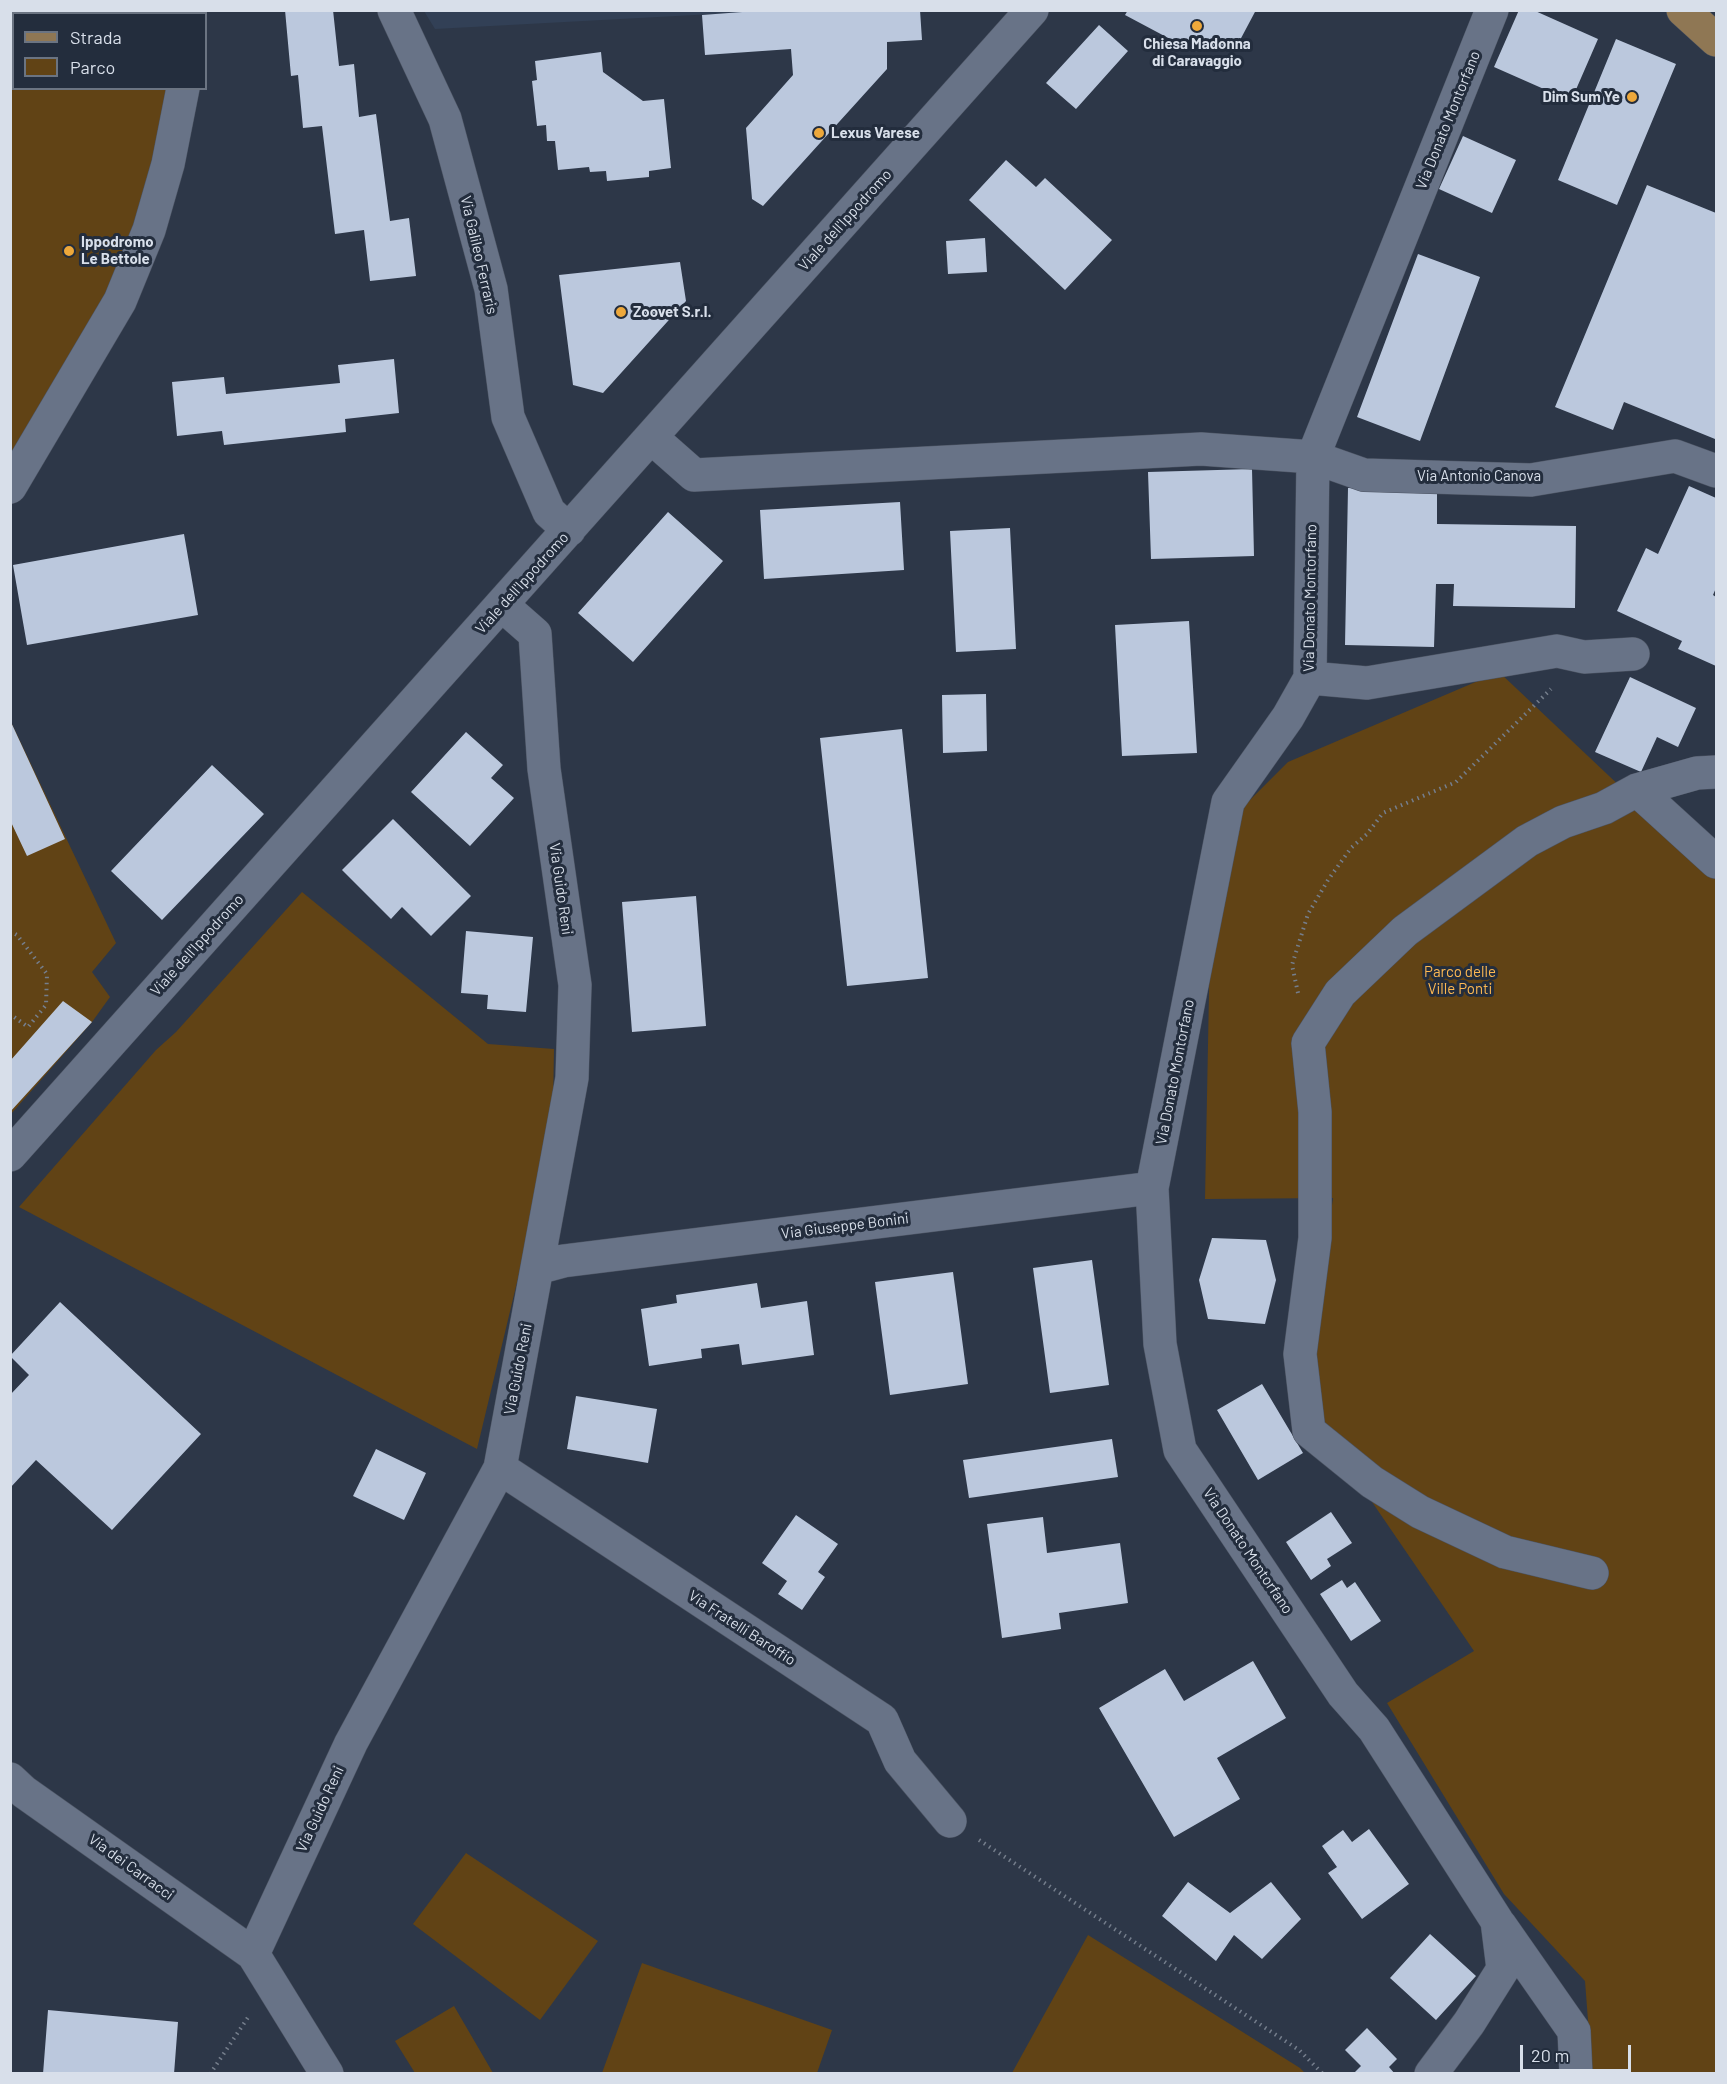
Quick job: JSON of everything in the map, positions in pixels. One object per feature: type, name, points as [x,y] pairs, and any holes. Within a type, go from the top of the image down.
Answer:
[{"type":"main road","points":[[1690,13],[1716,40]]},
{"type":"street","name":"Via Galileo Ferraris","points":[[394,10],[445,119],[490,289],[508,417],[549,512],[569,530]]},
{"type":"street","name":"Viale dell'Ippodromo","points":[[10,1155],[1032,10]]},
{"type":"street","name":"Via Donato Montorfano","points":[[1431,2073],[1469,2023],[1503,1969],[1497,1921],[1374,1730],[1343,1694],[1180,1450],[1160,1344],[1152,1188],[1228,802],[1288,717],[1310,678],[1313,457],[1492,10]]},
{"type":"street","points":[[10,487],[120,301],[149,230],[168,164],[183,90]]},
{"type":"street","name":"Via Antonio Canova","points":[[652,438],[694,475],[1201,449],[1313,457],[1364,475],[1531,480],[1675,456],[1716,471]]},
{"type":"street","name":"Via Guido Reni","points":[[253,1953],[351,1743],[500,1468],[537,1268],[572,1078],[575,985],[544,769],[535,634],[502,605]]},
{"type":"street","points":[[1310,678],[1367,683],[1557,651],[1584,657],[1633,654]]},
{"type":"street","points":[[1592,1574],[1505,1552],[1420,1512],[1372,1482],[1309,1431],[1300,1354],[1315,1238],[1315,1112],[1308,1043],[1340,993],[1405,931],[1527,841],[1563,822],[1604,808],[1637,790],[1697,773],[1716,772]]},
{"type":"street","points":[[1637,790],[1716,862]]},
{"type":"street","name":"Via Giuseppe Bonini","points":[[537,1268],[563,1261],[1152,1188]]},
{"type":"street","name":"Via Fratelli Baroffio","points":[[500,1468],[882,1720],[900,1761],[950,1821]]},
{"type":"street","name":"Via dei Carracci","points":[[15,1792],[253,1953]]},
{"type":"street","points":[[1497,1921],[1574,2031],[1576,2073]]},
{"type":"street","points":[[253,1953],[327,2073]]},
{"type":"path","points":[[1308,1043],[1292,965],[1308,914],[1328,880],[1351,848],[1367,834],[1383,813],[1456,782],[1584,657]]},
{"type":"path","points":[[10,931],[17,935],[47,974],[46,1005],[28,1027],[10,1014]]},
{"type":"path","points":[[950,1821],[1299,2050],[1323,2073]]},
{"type":"path","points":[[210,2073],[271,1982]]},
{"type":"shaded area","points":[[424,11],[769,11],[435,29]]},
{"type":"green space","name":"Ippodromo Le Bettole","points":[[11,11],[173,11],[12,12],[12,90],[168,90],[148,200],[108,301],[11,468]]},
{"type":"green space","name":"Parco delle Ville Ponti","points":[[1499,672],[1716,877],[1716,2073],[1592,2073],[1585,1981],[1504,1894],[1387,1703],[1474,1651],[1305,1404],[1333,1198],[1205,1199],[1212,838],[1288,762]]},
{"type":"green space","points":[[10,720],[116,943],[92,972],[110,997],[92,1022],[11,1114]]},
{"type":"green space","points":[[302,892],[488,1044],[554,1049],[553,1104],[518,1278],[477,1449],[19,1207],[156,1050],[176,1032]]},
{"type":"green space","points":[[466,1853],[598,1941],[540,2020],[413,1924]]},
{"type":"green space","points":[[1088,1935],[1300,2068],[1305,2073],[1012,2073]]},
{"type":"green space","points":[[642,1963],[832,2030],[817,2073],[602,2073]]},
{"type":"green space","points":[[454,2006],[493,2073],[415,2073],[395,2041]]},
{"type":"building","points":[[285,10],[333,10],[339,66],[354,64],[359,117],[376,114],[390,221],[409,218],[416,276],[370,281],[364,230],[335,234],[322,126],[303,128],[298,75],[291,76]]},
{"type":"building","points":[[769,10],[920,10],[922,40],[887,42],[887,69],[763,206],[752,199],[746,128],[793,75],[791,49],[705,55],[702,15]]},
{"type":"building","name":"Chiesa Madonna di Caravaggio","points":[[1128,10],[1256,10],[1239,42],[1228,38],[1220,51],[1197,39],[1187,48],[1125,15]]},
{"type":"building","points":[[1519,10],[1533,10],[1598,39],[1571,101],[1494,67]]},
{"type":"building","points":[[1099,25],[1128,51],[1076,109],[1046,83]]},
{"type":"building","points":[[1616,39],[1676,64],[1617,205],[1558,180]]},
{"type":"building","points":[[601,52],[603,72],[643,101],[664,99],[671,168],[649,171],[649,177],[607,181],[606,171],[590,172],[589,167],[558,170],[555,141],[547,141],[546,125],[537,126],[532,81],[537,80],[535,61]]},
{"type":"building","points":[[1463,136],[1516,160],[1492,213],[1439,189]]},
{"type":"building","points":[[1006,160],[1036,187],[1045,178],[1112,240],[1065,290],[969,200]]},
{"type":"building","points":[[1647,185],[1716,213],[1715,439],[1624,402],[1613,430],[1555,407]]},
{"type":"building","points":[[985,238],[987,272],[948,274],[946,241]]},
{"type":"building","points":[[1418,254],[1480,277],[1420,441],[1357,417]]},
{"type":"building","points":[[680,262],[686,301],[603,393],[573,385],[559,275]]},
{"type":"building","points":[[394,359],[399,413],[345,419],[346,432],[224,445],[222,431],[177,436],[172,382],[224,377],[226,394],[340,383],[338,365]]},
{"type":"building","points":[[1252,469],[1254,556],[1151,559],[1148,472]]},
{"type":"building","points":[[1689,486],[1716,498],[1716,588],[1713,595],[1716,597],[1716,666],[1678,649],[1682,641],[1617,611],[1646,548],[1658,554]]},
{"type":"building","points":[[1348,488],[1437,490],[1437,524],[1576,526],[1575,608],[1453,606],[1454,584],[1436,584],[1434,647],[1345,645]]},
{"type":"building","points":[[900,502],[904,570],[764,579],[760,510]]},
{"type":"building","points":[[668,512],[723,561],[633,662],[578,613]]},
{"type":"building","points":[[1010,528],[1016,649],[956,652],[950,531]]},
{"type":"building","points":[[184,534],[198,615],[27,645],[13,565]]},
{"type":"building","points":[[1189,621],[1197,753],[1122,756],[1115,625]]},
{"type":"building","points":[[1630,677],[1696,708],[1678,747],[1657,737],[1641,772],[1595,752]]},
{"type":"building","points":[[986,694],[987,751],[943,753],[942,695]]},
{"type":"building","points":[[10,720],[65,839],[27,856],[10,820]]},
{"type":"building","points":[[902,729],[928,978],[847,986],[820,738]]},
{"type":"building","points":[[466,732],[503,765],[491,778],[514,798],[470,846],[411,792]]},
{"type":"building","points":[[212,765],[264,814],[162,920],[111,871]]},
{"type":"building","points":[[393,819],[471,896],[431,936],[402,907],[391,919],[342,870]]},
{"type":"building","points":[[696,896],[706,1026],[632,1032],[622,902]]},
{"type":"building","points":[[466,931],[533,937],[526,1012],[487,1009],[488,995],[461,993]]},
{"type":"building","points":[[63,1001],[92,1022],[10,1112],[10,1061]]},
{"type":"building","points":[[1212,1238],[1266,1240],[1276,1280],[1265,1324],[1208,1319],[1199,1280]]},
{"type":"building","points":[[1092,1260],[1109,1385],[1050,1393],[1033,1268]]},
{"type":"building","points":[[953,1272],[968,1384],[890,1395],[875,1282]]},
{"type":"building","points":[[757,1283],[761,1308],[807,1301],[814,1355],[742,1365],[739,1344],[701,1349],[702,1358],[649,1366],[641,1309],[677,1303],[676,1295]]},
{"type":"building","points":[[60,1302],[201,1434],[112,1530],[36,1460],[10,1488],[10,1395],[29,1375],[10,1356]]},
{"type":"building","points":[[1262,1384],[1303,1453],[1258,1480],[1217,1410]]},
{"type":"building","points":[[576,1396],[657,1409],[648,1463],[567,1449]]},
{"type":"building","points":[[1112,1439],[1118,1477],[969,1498],[963,1460]]},
{"type":"building","points":[[376,1449],[426,1473],[404,1520],[353,1496]]},
{"type":"building","points":[[1331,1512],[1352,1543],[1327,1559],[1331,1566],[1311,1580],[1286,1542]]},
{"type":"building","points":[[796,1515],[838,1544],[818,1572],[825,1577],[802,1610],[778,1594],[787,1581],[762,1563]]},
{"type":"building","points":[[1043,1517],[1047,1553],[1120,1543],[1128,1603],[1059,1613],[1061,1629],[1002,1638],[987,1524]]},
{"type":"building","points":[[1342,1580],[1347,1588],[1355,1582],[1381,1621],[1351,1641],[1320,1594]]},
{"type":"building","points":[[1253,1661],[1286,1718],[1217,1758],[1240,1799],[1174,1837],[1099,1708],[1165,1669],[1184,1701]]},
{"type":"building","points":[[1369,1829],[1409,1884],[1362,1919],[1328,1873],[1337,1867],[1322,1846],[1343,1830],[1352,1842]]},
{"type":"building","points":[[1188,1882],[1230,1913],[1271,1882],[1301,1919],[1262,1959],[1234,1935],[1216,1961],[1162,1916]]},
{"type":"building","points":[[1430,1934],[1476,1976],[1436,2020],[1390,1978]]},
{"type":"building","points":[[48,2010],[178,2022],[174,2074],[43,2074]]},
{"type":"building","points":[[1367,2028],[1397,2059],[1389,2067],[1395,2074],[1353,2074],[1361,2066],[1345,2050]]},
{"type":"place","name":"Chiesa Madonna di Caravaggio","points":[[1197,26]]},
{"type":"place","name":"Dim Sum Ye","points":[[1632,97]]},
{"type":"place","name":"Lexus Varese","points":[[819,133]]},
{"type":"place","name":"Ippodromo Le Bettole","points":[[69,251]]},
{"type":"place","name":"Zoovet S.r.l.","points":[[621,312]]}]
